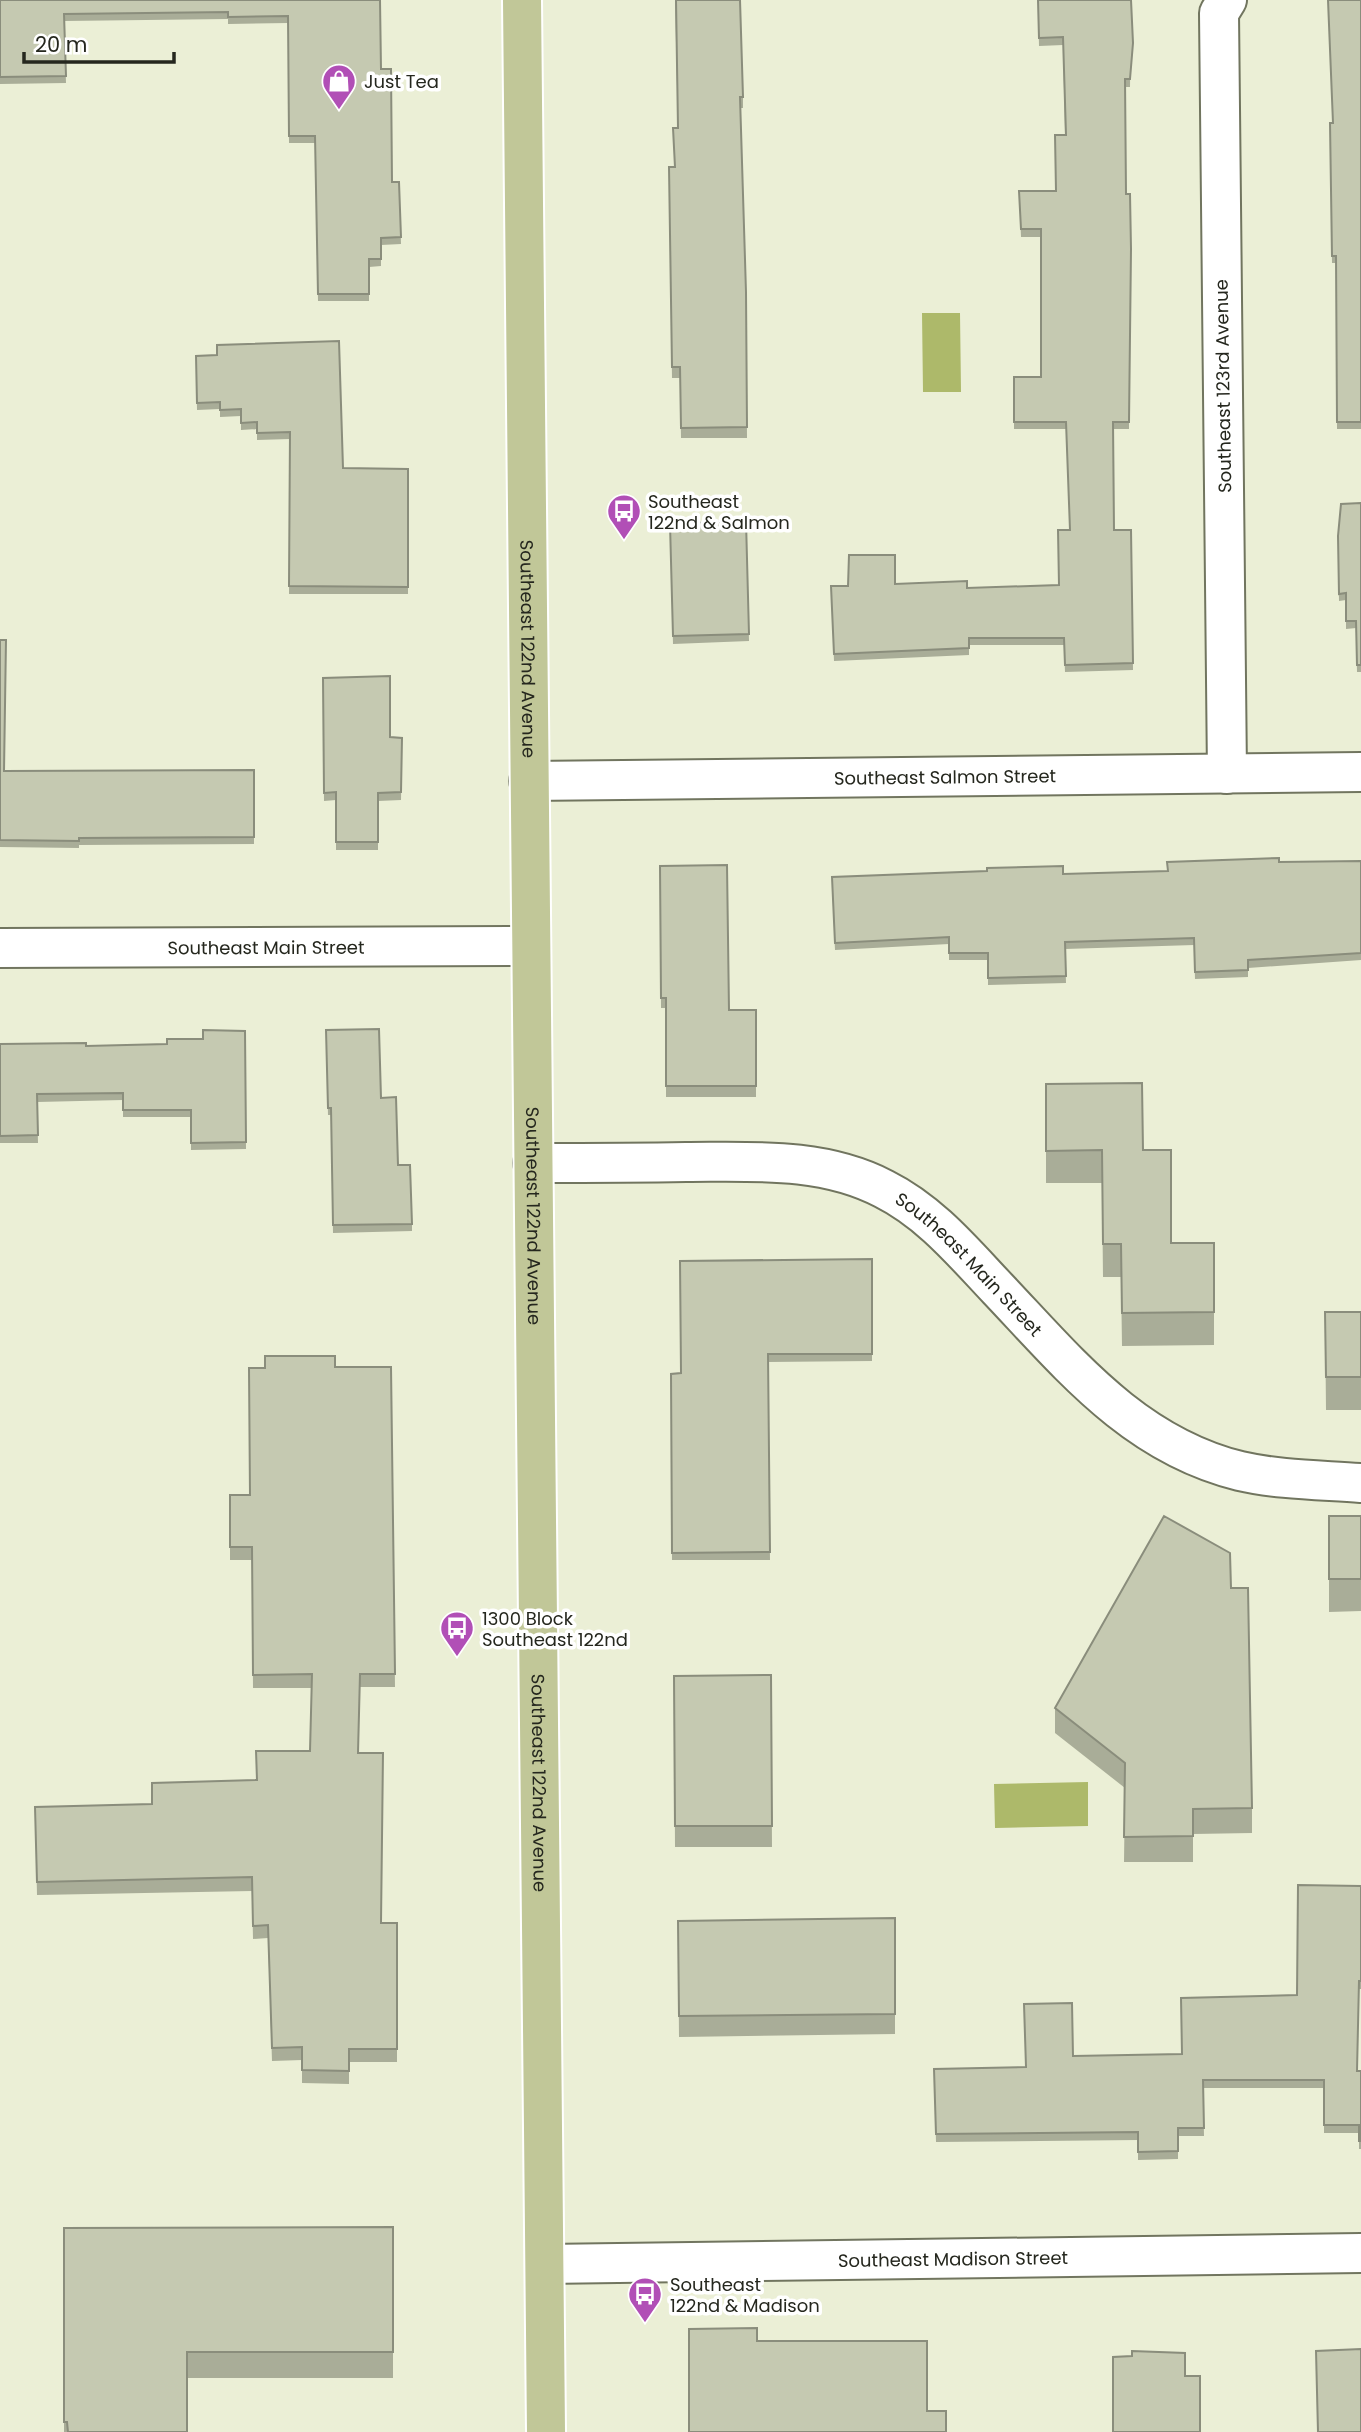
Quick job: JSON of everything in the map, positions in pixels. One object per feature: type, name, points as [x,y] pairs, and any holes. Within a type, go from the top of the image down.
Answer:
[{"type":"main road","name":"Southeast 122nd Avenue","points":[[522,0],[547,2432]]},
{"type":"street","name":"Southeast 123rd Avenue","points":[[1227,0],[1219,13],[1227,774]]},
{"type":"street","name":"Southeast Salmon Street","points":[[529,781],[1361,772]]},
{"type":"street","name":"Southeast Main Street","points":[[0,948],[531,946]]},
{"type":"street","name":"Southeast Main Street","points":[[533,1163],[760,1162],[823,1167],[883,1188],[937,1224],[1083,1379],[1139,1426],[1182,1452],[1238,1470],[1273,1477],[1361,1483]]},
{"type":"street","name":"Southeast Madison Street","points":[[545,2264],[1361,2253]]},
{"type":"shaded area","points":[[922,313],[960,313],[961,392],[923,392]]},
{"type":"shaded area","points":[[1088,1782],[1088,1826],[995,1828],[994,1784]]},
{"type":"building","points":[[0,0],[380,0],[381,69],[391,69],[392,182],[399,182],[401,237],[381,238],[381,259],[369,259],[369,294],[318,294],[315,136],[289,136],[288,16],[228,17],[228,12],[64,14],[66,76],[0,77]]},
{"type":"building","points":[[676,0],[740,0],[747,427],[681,428],[680,367],[672,367],[669,167],[675,167],[673,128],[678,128]]},
{"type":"building","points":[[1038,0],[1131,0],[1133,43],[1130,79],[1125,79],[1126,194],[1130,194],[1131,249],[1129,422],[1113,422],[1114,530],[1131,530],[1133,663],[1065,665],[1064,638],[969,638],[969,648],[834,654],[831,586],[848,586],[849,555],[895,555],[895,584],[967,581],[967,588],[1059,585],[1058,530],[1070,530],[1066,422],[1014,422],[1014,377],[1041,377],[1041,229],[1021,229],[1019,191],[1056,191],[1055,135],[1066,135],[1063,37],[1039,38]]},
{"type":"building","points":[[1328,0],[1361,0],[1361,422],[1337,422],[1336,256],[1332,256],[1330,123],[1333,123]]},
{"type":"building","points":[[339,341],[343,468],[408,469],[408,587],[289,586],[290,432],[257,433],[257,422],[241,423],[241,409],[220,410],[220,402],[197,403],[196,356],[217,355],[217,345]]},
{"type":"building","points":[[1361,503],[1361,665],[1357,665],[1356,621],[1346,621],[1346,593],[1339,594],[1338,536],[1341,504]]},
{"type":"building","points":[[746,521],[749,634],[673,636],[670,524]]},
{"type":"building","points":[[0,640],[6,640],[4,771],[254,770],[254,837],[0,840]]},
{"type":"building","points":[[390,676],[390,737],[402,738],[401,792],[378,793],[378,842],[336,842],[336,792],[324,793],[323,678]]},
{"type":"building","points":[[1279,858],[1279,862],[1361,861],[1361,953],[1248,960],[1248,970],[1195,972],[1194,938],[1065,942],[1066,976],[988,978],[988,953],[949,953],[949,937],[835,943],[832,877],[1063,866],[1063,874],[1168,871],[1167,862]]},
{"type":"building","points":[[727,865],[729,1010],[756,1010],[756,1086],[666,1086],[666,998],[661,998],[660,866]]},
{"type":"building","points":[[379,1029],[381,1098],[396,1097],[398,1165],[410,1165],[412,1224],[333,1225],[331,1108],[328,1108],[326,1030]]},
{"type":"building","points":[[203,1030],[245,1031],[246,1142],[191,1143],[191,1110],[123,1110],[123,1093],[37,1094],[38,1135],[0,1136],[0,1044],[167,1044],[167,1039],[203,1039]]},
{"type":"building","points":[[1142,1083],[1143,1150],[1171,1150],[1171,1243],[1214,1243],[1214,1312],[1122,1313],[1121,1244],[1103,1244],[1102,1150],[1046,1151],[1046,1084]]},
{"type":"building","points":[[872,1259],[872,1354],[768,1354],[770,1552],[672,1553],[671,1374],[681,1373],[680,1261]]},
{"type":"building","points":[[1325,1312],[1361,1312],[1361,1377],[1326,1377]]},
{"type":"building","points":[[265,1356],[335,1356],[335,1367],[391,1367],[395,1674],[360,1674],[358,1753],[383,1753],[381,1923],[397,1923],[397,2049],[349,2049],[349,2071],[302,2070],[302,2047],[272,2048],[268,1925],[253,1926],[252,1877],[37,1882],[35,1807],[152,1804],[152,1783],[257,1780],[256,1751],[310,1751],[312,1674],[253,1675],[252,1547],[230,1547],[230,1495],[250,1495],[249,1368],[265,1368]]},
{"type":"building","points":[[1164,1516],[1230,1553],[1231,1588],[1248,1588],[1252,1808],[1193,1809],[1193,1836],[1124,1837],[1125,1763],[1055,1708]]},
{"type":"building","points":[[1329,1516],[1361,1516],[1361,1579],[1329,1579]]},
{"type":"building","points":[[771,1675],[772,1826],[675,1826],[674,1676]]},
{"type":"building","points":[[1298,1885],[1361,1886],[1357,2071],[1361,2071],[1361,2141],[1359,2125],[1324,2125],[1324,2080],[1203,2080],[1204,2128],[1178,2128],[1178,2151],[1138,2152],[1138,2132],[936,2134],[934,2069],[1026,2067],[1024,2004],[1072,2003],[1073,2056],[1182,2054],[1181,1998],[1297,1995]]},
{"type":"building","points":[[895,1918],[895,2014],[679,2016],[678,1921]]},
{"type":"building","points":[[393,2227],[393,2352],[187,2352],[187,2432],[68,2432],[67,2422],[64,2422],[64,2228]]},
{"type":"building","points":[[757,2328],[757,2341],[927,2341],[927,2411],[946,2411],[946,2432],[689,2432],[689,2329]]},
{"type":"building","points":[[1361,2349],[1361,2432],[1318,2432],[1316,2351]]},
{"type":"building","points":[[1132,2351],[1185,2353],[1185,2376],[1200,2376],[1200,2432],[1113,2432],[1113,2357],[1132,2356]]},
{"type":"place","name":"Just Tea","points":[[339,111]]},
{"type":"place","name":"Southeast 122nd & Salmon","points":[[624,541]]},
{"type":"place","name":"1300 Block Southeast 122nd","points":[[457,1658]]},
{"type":"place","name":"Southeast 122nd & Madison","points":[[645,2324]]}]
